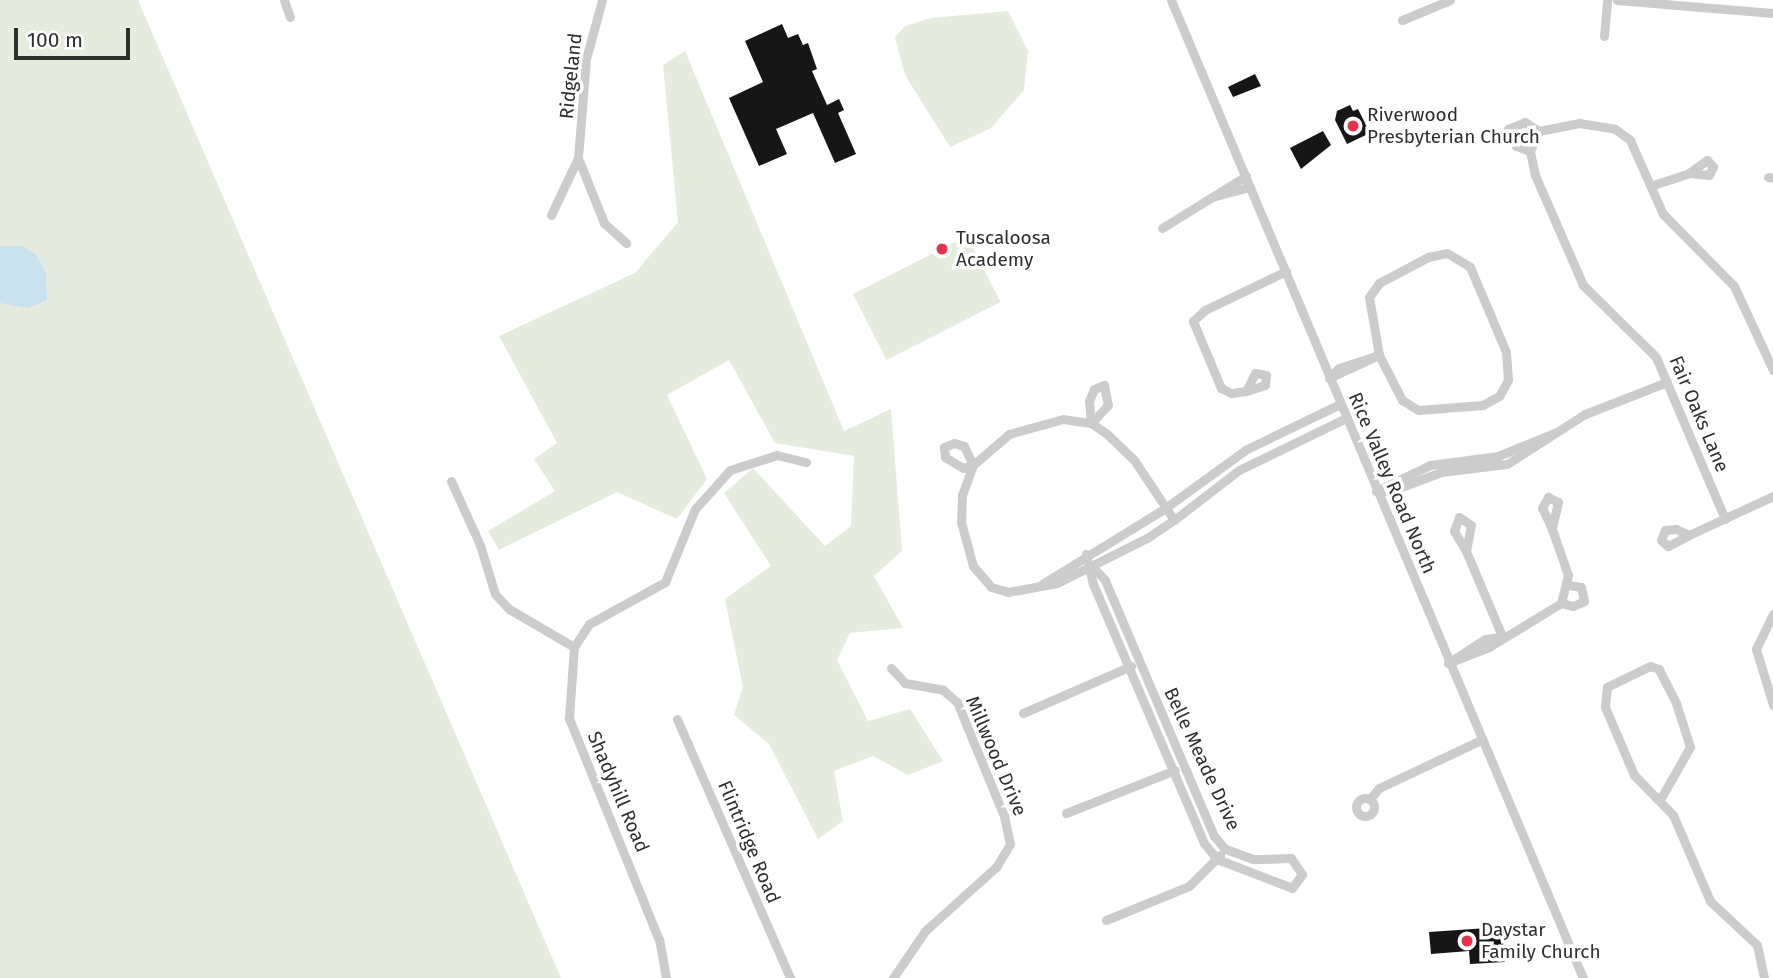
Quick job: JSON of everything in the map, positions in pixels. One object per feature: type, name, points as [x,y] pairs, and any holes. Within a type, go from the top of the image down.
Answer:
[{"type":"street","points":[[284,0],[290,17]]},
{"type":"street","name":"Ridgeland","points":[[578,158],[586,59],[602,0]]},
{"type":"street","name":"Rice Valley Road North","points":[[1171,0],[1448,663],[1583,978]]},
{"type":"street","points":[[1402,20],[1450,0]]},
{"type":"street","points":[[1604,36],[1607,0]]},
{"type":"street","points":[[1617,0],[1773,13]]},
{"type":"street","points":[[1525,121],[1539,131],[1530,151],[1516,146],[1508,129],[1525,121]]},
{"type":"street","points":[[1539,131],[1569,123],[1615,129],[1630,140],[1672,229],[1734,286],[1773,370]]},
{"type":"street","name":"Fair Oaks Lane","points":[[1530,151],[1583,285],[1656,357],[1725,519]]},
{"type":"street","points":[[551,215],[578,158]]},
{"type":"street","points":[[578,158],[604,223],[626,243]]},
{"type":"street","points":[[1653,185],[1689,173]]},
{"type":"street","points":[[1162,228],[1246,176]]},
{"type":"street","points":[[1210,197],[1250,187]]},
{"type":"street","points":[[1447,253],[1470,267],[1509,370],[1504,388],[1491,402],[1418,410],[1402,400],[1379,355],[1368,307],[1373,289],[1419,260],[1447,253]]},
{"type":"street","points":[[1246,391],[1231,393],[1221,388],[1194,321],[1205,310],[1286,271]]},
{"type":"street","points":[[1265,282],[1291,284]]},
{"type":"street","points":[[1329,378],[1339,368],[1379,355]]},
{"type":"street","points":[[1376,491],[1430,465],[1498,456],[1556,433],[1585,414],[1667,382]]},
{"type":"street","points":[[1041,585],[1086,554],[1164,509],[1247,449],[1340,404]]},
{"type":"street","points":[[1174,520],[1133,460],[1091,423],[1062,419],[1025,426],[973,466],[962,495],[961,522],[973,566],[990,587],[1008,592],[1041,585],[1092,566],[1174,520],[1239,470],[1346,418]]},
{"type":"street","points":[[451,481],[480,545],[495,594],[509,609],[574,647],[589,624],[666,582],[695,509],[730,470],[777,455],[806,462]]},
{"type":"street","points":[[1689,535],[1773,496]]},
{"type":"street","points":[[1448,663],[1561,603],[1568,584],[1552,529]]},
{"type":"street","points":[[1466,551],[1502,636]]},
{"type":"street","name":"Belle Meade Drive","points":[[1086,554],[1092,566],[1105,580],[1214,836],[1225,849],[1253,859],[1291,858],[1302,874],[1300,883],[1284,889],[1217,859],[1171,772],[1093,584],[1092,566]]},
{"type":"street","points":[[1561,603],[1573,606],[1584,601],[1581,587],[1568,584]]},
{"type":"street","points":[[1773,614],[1756,649],[1773,705]]},
{"type":"street","name":"Shadyhill Road","points":[[574,647],[569,718],[659,940],[666,978]]},
{"type":"street","points":[[1023,713],[1139,662]]},
{"type":"street","points":[[1661,798],[1690,747],[1676,703],[1659,670],[1650,666],[1623,676],[1604,696],[1634,775],[1661,798],[1710,901],[1757,945],[1764,978]]},
{"type":"street","name":"Millwood Drive","points":[[891,668],[905,683],[943,690],[957,702],[1010,844],[996,867],[925,931],[893,978]]},
{"type":"street","name":"Flintridge Road","points":[[677,719],[790,978]]},
{"type":"street","points":[[1370,799],[1379,788],[1481,740]]},
{"type":"street","points":[[1066,814],[1183,767]]},
{"type":"street","points":[[1106,920],[1164,900],[1189,886],[1225,849]]},
{"type":"green space","points":[[0,0],[138,0],[561,978],[0,978]]},
{"type":"green space","points":[[1008,11],[1028,51],[1024,90],[991,128],[950,147],[905,75],[895,37],[905,26],[931,18]]},
{"type":"green space","points":[[685,51],[844,431],[891,409],[902,551],[874,576],[903,628],[850,633],[837,660],[868,721],[910,709],[943,761],[908,775],[873,756],[834,771],[843,821],[818,839],[769,744],[734,715],[743,687],[725,599],[771,566],[724,493],[753,468],[825,546],[851,526],[854,456],[775,443],[729,360],[667,395],[707,479],[677,519],[617,492],[499,550],[488,531],[555,491],[534,459],[557,443],[499,336],[635,273],[678,222],[663,65]]},
{"type":"green space","points":[[967,236],[1001,302],[887,360],[853,294]]},
{"type":"water","points":[[0,246],[23,246],[36,255],[46,273],[47,300],[28,308],[0,303]]},
{"type":"building","points":[[782,24],[788,38],[798,34],[803,45],[808,43],[817,69],[812,71],[827,105],[839,99],[844,110],[838,113],[856,154],[835,163],[813,113],[776,129],[787,154],[759,166],[729,98],[763,82],[745,41]]},
{"type":"building","points":[[1255,74],[1261,86],[1233,97],[1228,87]]},
{"type":"building","name":"Riverwood Presbyterian Church","points":[[1350,105],[1353,111],[1358,109],[1370,133],[1347,144],[1335,120],[1337,111]]},
{"type":"building","name":"Riverwood Presbyterian Church","points":[[1323,131],[1331,145],[1301,169],[1290,148]]},
{"type":"building","name":"Daystar Family Church","points":[[1502,927],[1505,962],[1470,964],[1469,951],[1431,954],[1429,932]]},
{"type":"place","name":"Riverwood Presbyterian Church","points":[[1353,126]]},
{"type":"place","name":"Tuscaloosa Academy","points":[[942,249]]},
{"type":"place","name":"Daystar Family Church","points":[[1467,941]]}]
